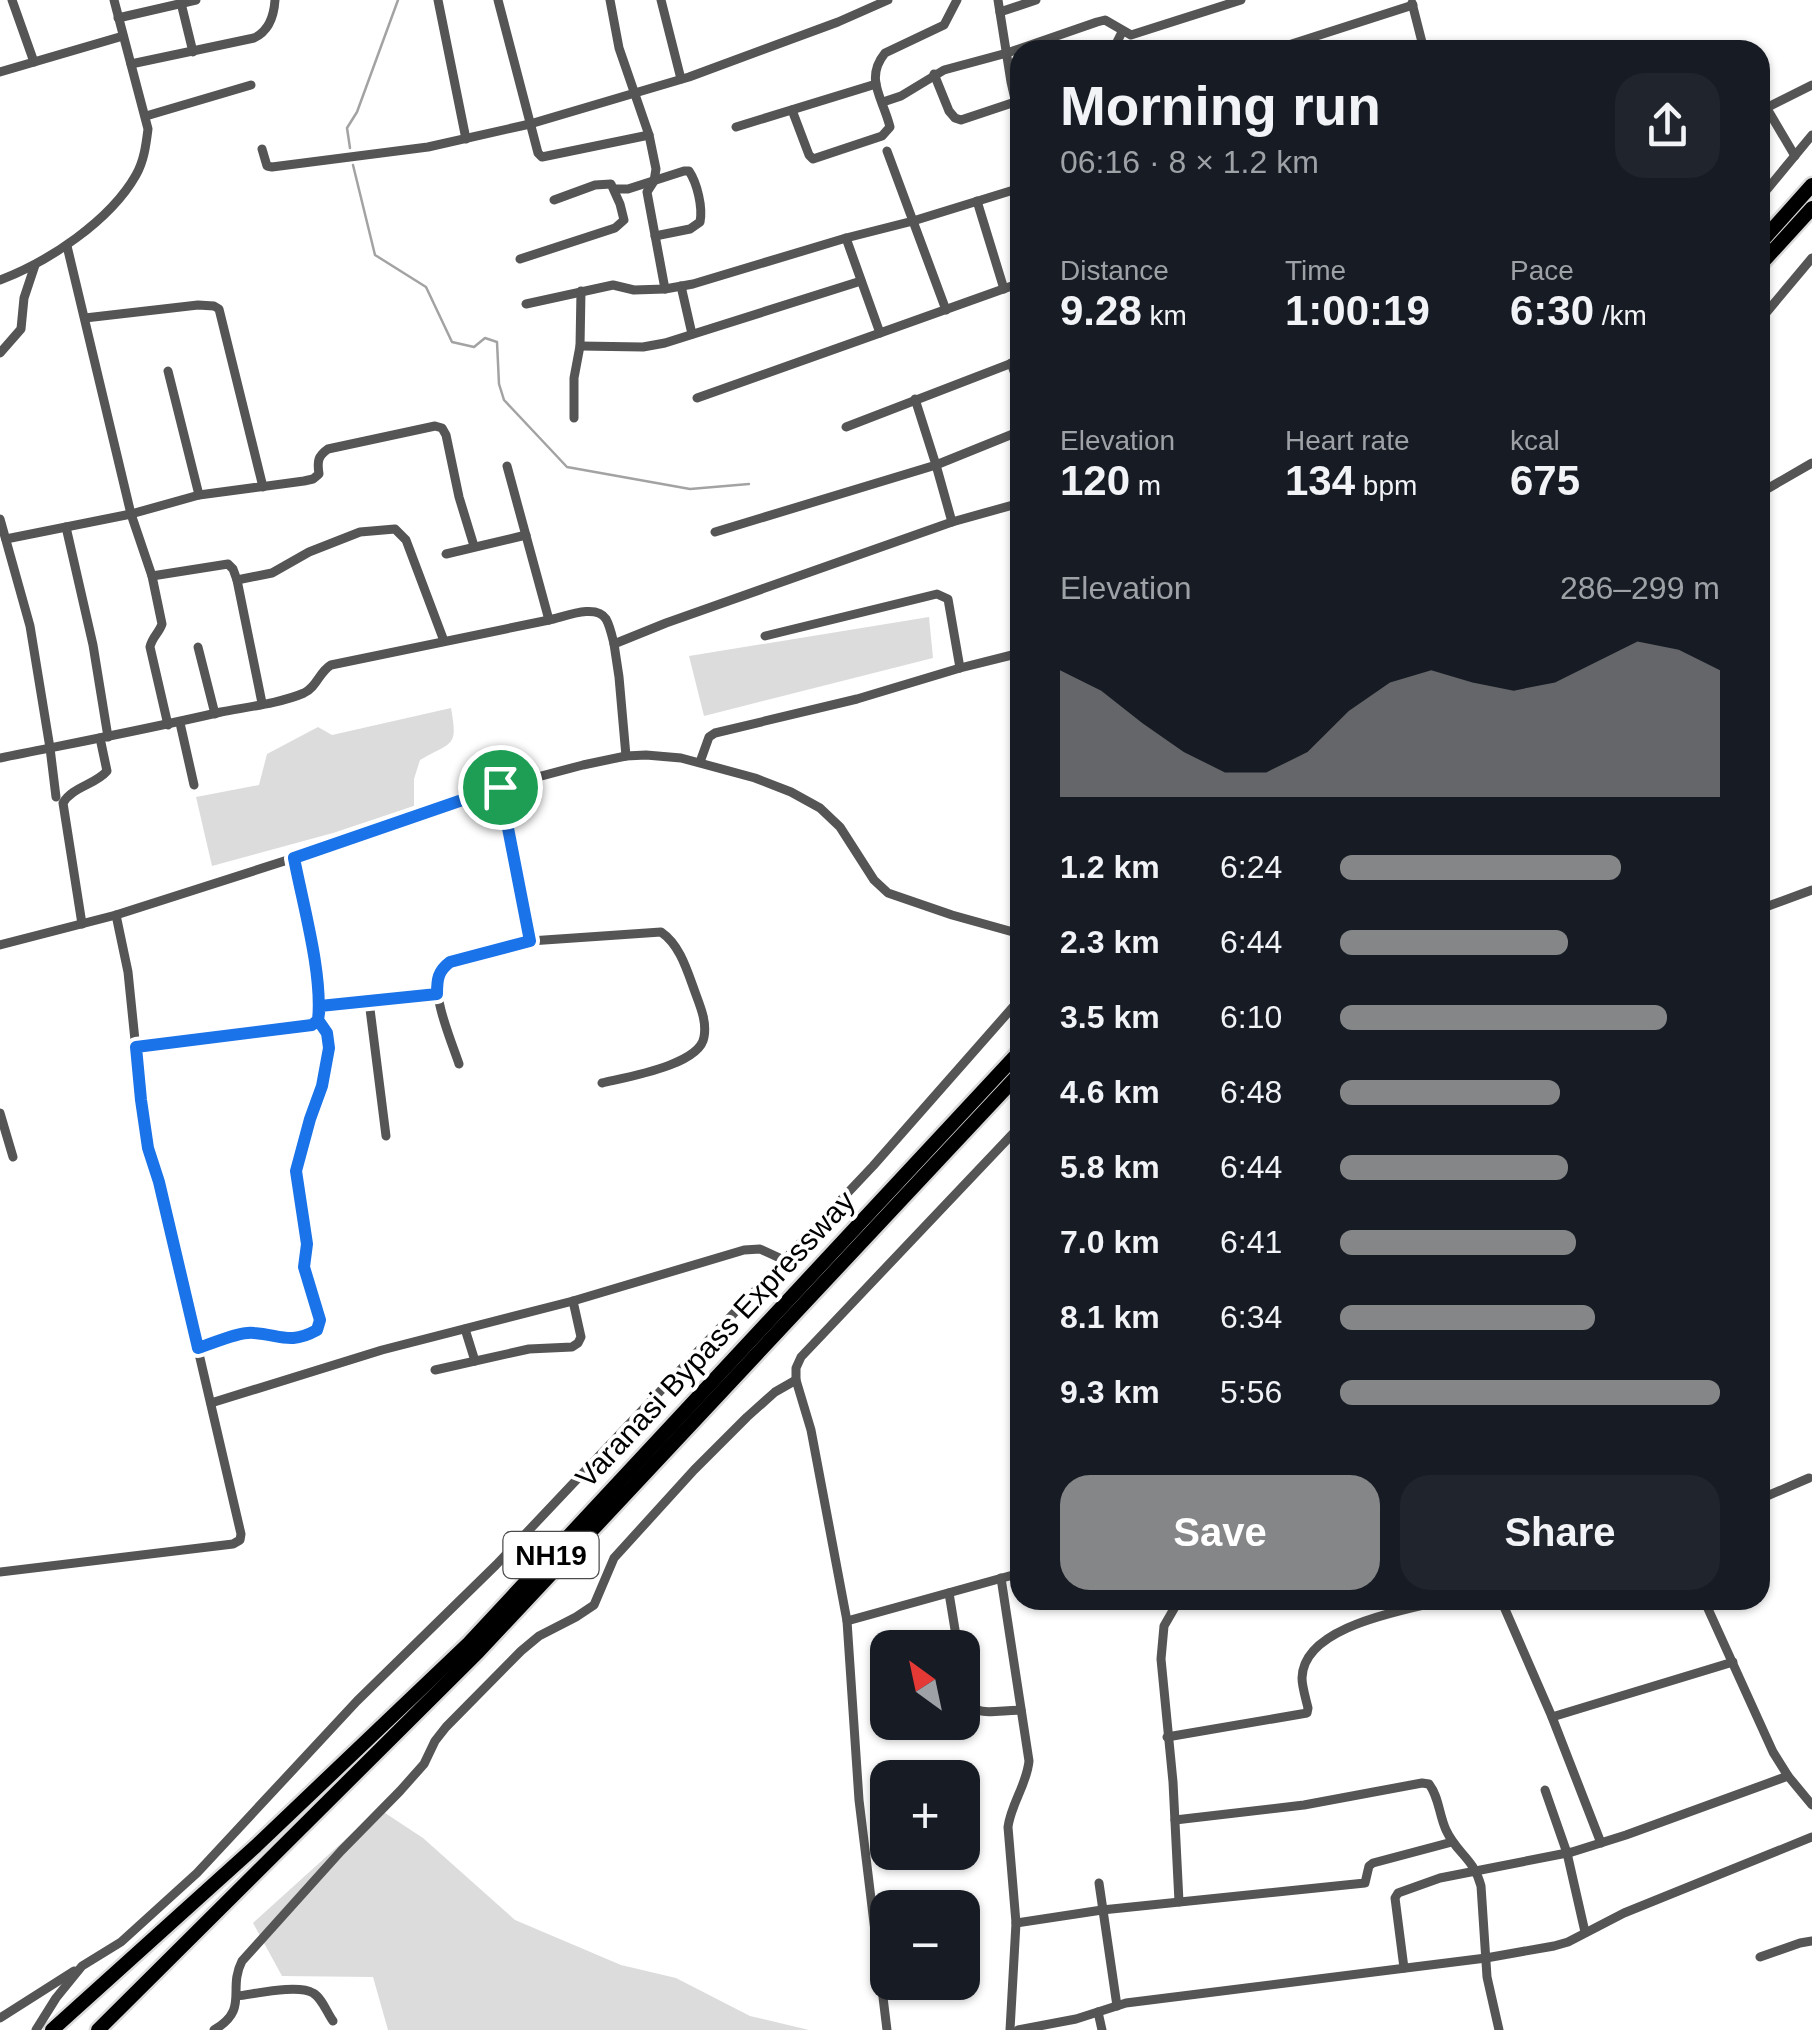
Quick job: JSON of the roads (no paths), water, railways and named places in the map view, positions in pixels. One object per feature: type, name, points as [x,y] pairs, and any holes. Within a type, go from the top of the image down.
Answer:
[{"type":"highway","points":[[1770,231],[1812,186]]},
{"type":"highway","points":[[1770,254],[1812,208]]},
{"type":"highway","name":"Varanasi Bypass Expressway","points":[[52,2030],[256,1846],[469,1643],[1010,1062]]},
{"type":"highway","name":"Varanasi Bypass Expressway","points":[[98,2030],[478,1652],[1010,1084]]},
{"type":"street","points":[[12,0],[34,62]]},
{"type":"street","points":[[0,280],[67,246],[119,198],[137,174],[146,151],[148,129],[114,0]]},
{"type":"street","points":[[118,18],[196,0]]},
{"type":"street","points":[[131,64],[262,34],[269,25],[274,0]]},
{"type":"street","points":[[438,0],[466,140]]},
{"type":"street","points":[[498,0],[542,157],[649,136]]},
{"type":"street","points":[[610,0],[619,48],[656,169],[647,192],[665,289]]},
{"type":"street","points":[[662,0],[682,79]]},
{"type":"street","points":[[262,148],[264,162],[272,167],[466,140],[682,79],[888,0]]},
{"type":"street","points":[[792,110],[812,158],[888,132],[890,127],[873,78],[880,57],[944,25],[957,0]]},
{"type":"street","points":[[998,0],[1010,68]]},
{"type":"street","points":[[1000,12],[1036,0]]},
{"type":"street","points":[[1045,40],[1105,20],[1131,35],[1207,5],[1240,0]]},
{"type":"street","points":[[182,3],[193,52]]},
{"type":"street","points":[[1302,40],[1412,3],[1421,40]]},
{"type":"street","points":[[1118,40],[1122,32]]},
{"type":"street","points":[[0,72],[123,36]]},
{"type":"street","points":[[883,102],[901,96],[934,74],[1010,52]]},
{"type":"street","points":[[934,74],[955,118],[962,120],[1010,105]]},
{"type":"street","points":[[736,127],[876,84]]},
{"type":"street","points":[[146,116],[251,85]]},
{"type":"street","points":[[1770,106],[1812,85]]},
{"type":"street","points":[[1770,119],[1795,156]]},
{"type":"street","points":[[1770,186],[1812,135]]},
{"type":"street","points":[[886,151],[946,310]]},
{"type":"street","points":[[615,189],[628,189],[690,171],[702,214],[700,222],[690,229],[655,236]]},
{"type":"street","points":[[520,259],[606,232],[624,220],[611,184],[594,184],[554,200]]},
{"type":"street","points":[[526,304],[612,285],[634,290],[680,286],[1010,191]]},
{"type":"street","points":[[977,201],[1004,289]]},
{"type":"street","points":[[846,238],[880,334]]},
{"type":"street","points":[[67,246],[131,514],[152,576],[162,624],[150,647],[168,726]]},
{"type":"street","points":[[1770,308],[1812,258]]},
{"type":"street","points":[[0,353],[21,330],[24,298],[35,264]]},
{"type":"street","points":[[580,346],[643,347],[861,281]]},
{"type":"street","points":[[680,286],[692,334]]},
{"type":"street","points":[[697,398],[1010,287]]},
{"type":"street","points":[[574,418],[581,291]]},
{"type":"street","points":[[85,318],[198,305],[219,309],[263,487]]},
{"type":"street","points":[[846,427],[1010,364]]},
{"type":"street","points":[[168,371],[199,496]]},
{"type":"street","points":[[915,399],[952,522]]},
{"type":"street","points":[[6,539],[199,496],[314,479],[319,474],[320,454],[328,448],[436,426],[446,435],[474,546]]},
{"type":"street","points":[[716,532],[936,465],[1010,435]]},
{"type":"street","points":[[1770,487],[1812,462]]},
{"type":"street","points":[[507,466],[549,620]]},
{"type":"street","points":[[614,644],[952,522],[1010,506]]},
{"type":"street","points":[[0,520],[30,626],[56,797]]},
{"type":"street","points":[[66,527],[93,645],[107,771],[102,778],[67,796],[63,803],[82,924]]},
{"type":"street","points":[[237,580],[272,572],[360,532],[396,529],[406,540],[444,641]]},
{"type":"street","points":[[446,554],[526,535]]},
{"type":"street","points":[[152,576],[228,564],[233,569],[262,703]]},
{"type":"street","points":[[765,636],[936,594],[948,600],[960,668]]},
{"type":"street","points":[[0,758],[168,726],[262,703],[306,692],[331,666],[588,612],[600,613],[607,620],[614,644],[626,756]]},
{"type":"street","points":[[198,646],[215,714]]},
{"type":"street","points":[[697,762],[708,738],[715,733],[1010,656]]},
{"type":"street","points":[[180,723],[194,784]]},
{"type":"street","points":[[0,945],[116,915],[500,787],[626,756],[646,755],[697,762],[791,792],[820,808],[840,827],[874,880],[888,893],[1010,931]]},
{"type":"street","points":[[500,787],[530,941]]},
{"type":"street","points":[[136,1047],[294,1028],[318,1020],[315,968],[294,858]]},
{"type":"street","points":[[1770,905],[1812,890]]},
{"type":"street","points":[[0,1572],[234,1544],[240,1540],[148,1148],[128,972],[116,915]]},
{"type":"street","points":[[459,1064],[437,994],[438,976],[450,962],[530,941],[660,932],[670,938],[685,964],[704,1019],[704,1040],[700,1050],[680,1062],[602,1083]]},
{"type":"street","points":[[320,1006],[437,994]]},
{"type":"street","points":[[369,1001],[386,1136]]},
{"type":"street","points":[[0,2018],[121,1942],[196,1874],[356,1701],[496,1565],[873,1166],[1010,1010]]},
{"type":"street","points":[[198,1348],[246,1333],[290,1339],[317,1330],[320,1320],[304,1267],[307,1244],[296,1171],[322,1086],[329,1048],[327,1033],[318,1020]]},
{"type":"street","points":[[0,1112],[13,1157]]},
{"type":"street","points":[[887,2030],[859,1800],[848,1621],[796,1368],[801,1357],[1010,1137]]},
{"type":"street","points":[[210,1403],[382,1350],[573,1302],[744,1250],[760,1249],[784,1260]]},
{"type":"street","points":[[435,1370],[529,1348],[572,1348],[581,1337],[573,1302]]},
{"type":"street","points":[[465,1329],[475,1361]]},
{"type":"street","points":[[214,2030],[234,2013],[236,1980],[242,1961],[412,1778],[446,1727],[539,1636],[594,1605],[614,1558],[747,1417],[775,1392],[796,1380]]},
{"type":"street","points":[[1770,1495],[1809,1478]]},
{"type":"street","points":[[848,1621],[1010,1576]]},
{"type":"street","points":[[1001,1578],[1029,1761],[1008,1827],[1016,1924],[1014,2030],[1056,2024],[1116,2006],[1554,1946],[1812,1837]]},
{"type":"street","points":[[948,1593],[955,1630]]},
{"type":"street","points":[[1173,1610],[1162,1638],[1161,1678],[1179,1902]]},
{"type":"street","points":[[1168,1737],[1307,1713],[1302,1676],[1313,1652],[1324,1640],[1343,1628],[1409,1610]]},
{"type":"street","points":[[1505,1610],[1602,1843]]},
{"type":"street","points":[[1709,1610],[1773,1752],[1812,1806]]},
{"type":"street","points":[[1552,1717],[1733,1662]]},
{"type":"street","points":[[980,1711],[1021,1710]]},
{"type":"street","points":[[1404,1968],[1395,1898],[1410,1887],[1602,1843],[1788,1776]]},
{"type":"street","points":[[1175,1820],[1304,1805],[1426,1783],[1432,1786],[1444,1826],[1452,1842],[1472,1862],[1481,1886],[1487,1977],[1499,2030]]},
{"type":"street","points":[[1545,1790],[1567,1853],[1586,1932]]},
{"type":"street","points":[[1016,1924],[1102,1910],[1365,1883],[1373,1863],[1452,1842]]},
{"type":"street","points":[[1099,1883],[1116,2006]]},
{"type":"street","points":[[1760,1956],[1800,1942],[1812,1942]]},
{"type":"street","points":[[36,2030],[82,1966]]},
{"type":"street","points":[[237,1996],[290,1990],[312,1992],[332,2021]]},
{"type":"street","points":[[1098,2012],[1102,2030]]},
{"type":"waterway","points":[[350,148],[347,128],[357,112],[398,0]]},
{"type":"waterway","points":[[353,165],[375,255],[426,287],[452,342],[474,347],[485,338],[497,342],[499,384],[504,400],[567,467],[690,489],[749,484]]}]
